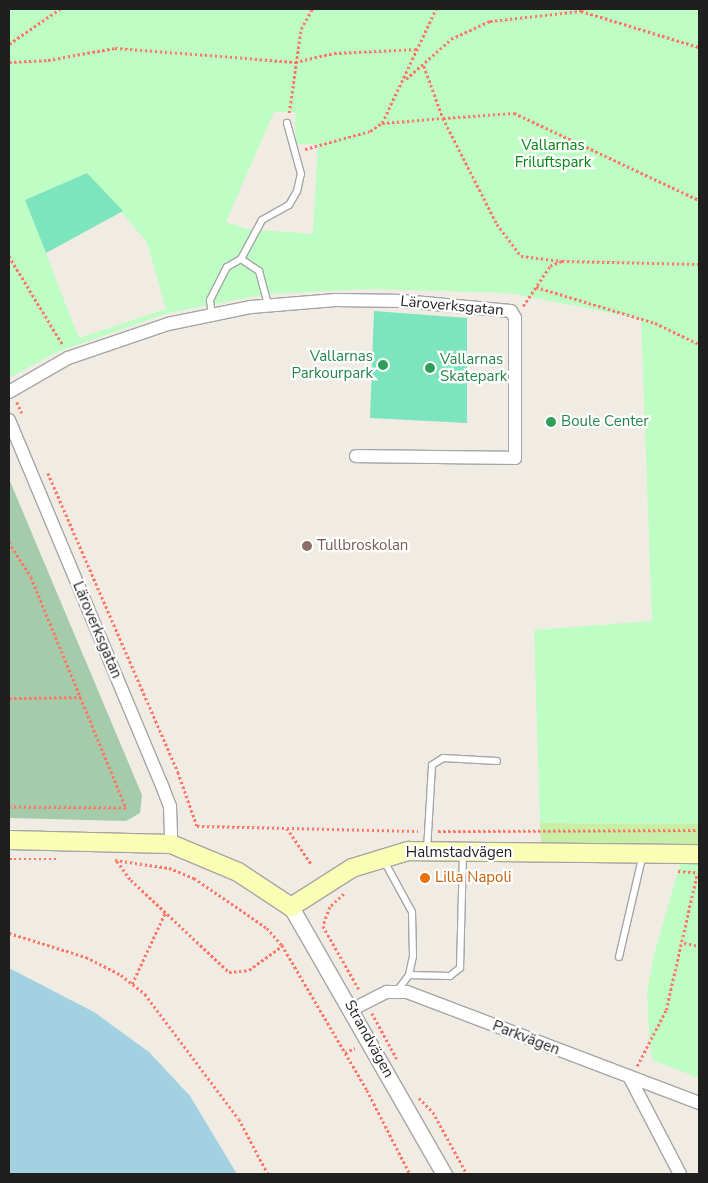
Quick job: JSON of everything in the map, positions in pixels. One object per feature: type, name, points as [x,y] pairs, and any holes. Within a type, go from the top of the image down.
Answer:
[{"type":"main road","points":[[9,840],[171,844],[238,872],[291,907]]},
{"type":"main road","name":"Halmstadvägen","points":[[291,907],[352,868],[382,856],[427,851],[699,854]]},
{"type":"street","name":"Läroverksgatan","points":[[10,391],[68,358],[168,324],[268,304],[403,301],[503,308],[515,318],[515,458],[356,456]]},
{"type":"street","name":"Läroverksgatan","points":[[9,420],[162,783],[170,806],[171,844]]},
{"type":"street","name":"Strandvägen","points":[[291,907],[359,1006],[444,1174]]},
{"type":"street","points":[[359,1006],[396,992]]},
{"type":"street","name":"Parkvägen","points":[[396,992],[699,1103]]},
{"type":"street","points":[[630,1078],[680,1174]]},
{"type":"lane","points":[[212,315],[215,286],[227,267],[241,259],[262,220],[289,205],[297,191],[301,174],[287,123]]},
{"type":"lane","points":[[241,259],[259,271],[268,304]]},
{"type":"lane","points":[[427,851],[432,764],[443,758],[498,761]]},
{"type":"lane","points":[[409,975],[450,976],[460,968],[463,852]]},
{"type":"lane","points":[[618,957],[643,853]]},
{"type":"lane","points":[[382,856],[412,912],[409,975],[396,992]]},
{"type":"path","points":[[9,44],[60,9]]},
{"type":"path","points":[[287,123],[301,29],[312,9]]},
{"type":"path","points":[[294,152],[370,131],[382,123],[406,79],[436,9]]},
{"type":"path","points":[[406,79],[424,66],[451,39],[490,21],[581,11],[699,47]]},
{"type":"path","points":[[9,62],[48,60],[115,48],[296,62],[334,54],[418,49]]},
{"type":"path","points":[[424,66],[443,118],[497,224],[521,256],[562,261],[699,264]]},
{"type":"path","points":[[382,123],[514,113],[699,200]]},
{"type":"path","points":[[9,256],[59,335],[68,358]]},
{"type":"path","points":[[515,318],[550,266],[562,261]]},
{"type":"path","points":[[536,286],[655,323],[699,344]]},
{"type":"path","points":[[10,391],[24,417]]},
{"type":"path","points":[[43,463],[178,772],[197,826],[428,831],[699,830]]},
{"type":"path","points":[[9,542],[31,577],[82,697],[126,808],[9,807]]},
{"type":"path","points":[[9,698],[82,697]]},
{"type":"path","points":[[287,828],[312,864]]},
{"type":"path","points":[[118,842],[117,860],[165,913],[229,972],[249,970],[282,946]]},
{"type":"path","points":[[9,859],[62,859]]},
{"type":"path","points":[[110,859],[170,868],[194,878],[253,916],[282,946],[367,1090],[410,1174]]},
{"type":"path","points":[[630,1078],[666,1010],[684,943],[698,873],[670,871]]},
{"type":"path","points":[[353,888],[330,907],[323,926],[359,1006],[400,1065]]},
{"type":"path","points":[[132,984],[165,913]]},
{"type":"path","points":[[9,933],[86,958],[132,984],[166,1016],[239,1119],[268,1174]]},
{"type":"path","points":[[684,943],[699,946]]},
{"type":"path","points":[[413,1089],[433,1112],[468,1174]]},
{"type":"green space","name":"Vallarnas Friluftspark","points":[[9,9],[699,9],[699,824],[540,823],[534,630],[652,621],[641,319],[509,293],[370,289],[266,294],[168,313],[57,352],[9,378]],"holes":[[[274,112],[295,112],[296,144],[318,144],[313,234],[247,229],[226,222]],[[87,173],[147,242],[166,309],[79,338],[25,200]]]},
{"type":"green space","points":[[87,173],[123,211],[46,253],[25,200]]},
{"type":"green space","name":"Vallarnas Skatepark","points":[[374,311],[467,318],[467,423],[370,418]]},
{"type":"green space","points":[[9,479],[142,795],[140,813],[126,821],[9,818]]},
{"type":"green space","points":[[540,823],[699,824],[699,864],[542,861]]},
{"type":"green space","points":[[680,864],[699,864],[699,1078],[652,1060],[649,1033],[647,992],[653,959]]},
{"type":"water","points":[[9,968],[94,1012],[149,1052],[190,1096],[237,1174],[9,1174]]},
{"type":"place","name":"Vallarnas Parkourpark","points":[[383,365]]},
{"type":"place","name":"Vallarnas Skatepark","points":[[430,368]]},
{"type":"place","name":"Boule Center","points":[[551,422]]},
{"type":"place","name":"Tullbroskolan","points":[[307,546]]},
{"type":"place","name":"Lilla Napoli","points":[[425,878]]}]
